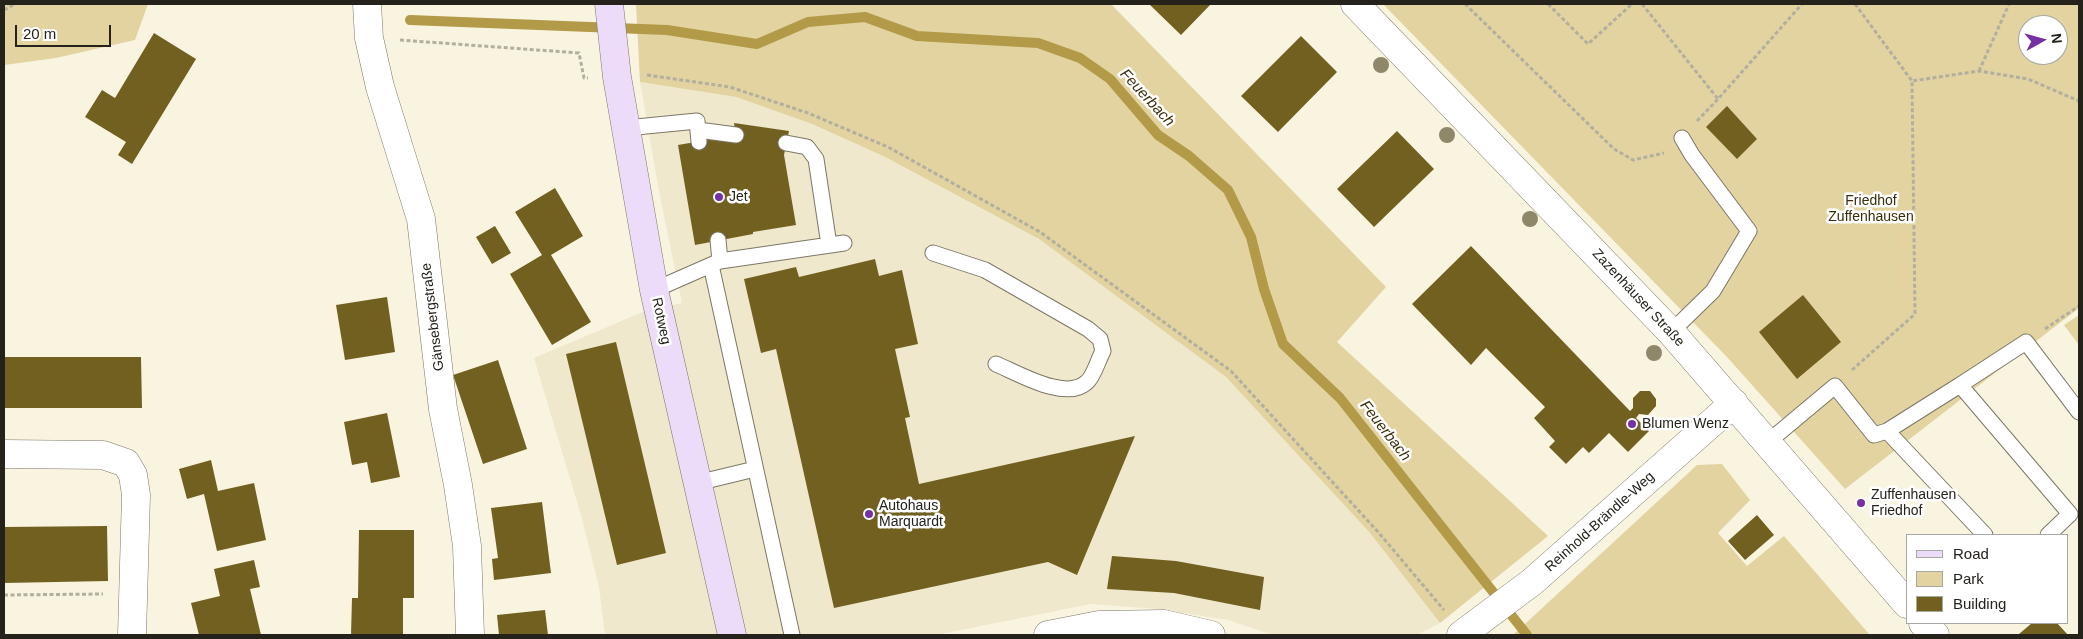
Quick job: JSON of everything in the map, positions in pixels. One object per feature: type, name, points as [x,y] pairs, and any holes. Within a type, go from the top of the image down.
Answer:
[{"type":"main road","name":"Rotweg","points":[[609,4],[616,70],[654,290],[732,635]]},
{"type":"street","name":"Gänsebergstraße","points":[[367,4],[369,38],[380,87],[421,219],[443,409],[458,485],[467,546],[470,635]]},
{"type":"street","name":"Zazenhäuser Straße","points":[[1355,4],[1671,332],[1906,603]]},
{"type":"street","name":"Reinhold-Brändle-Weg","points":[[1470,630],[1532,582],[1734,403]]},
{"type":"street","points":[[4,454],[103,455],[126,463],[133,475],[136,495],[132,635]]},
{"type":"street","points":[[1048,635],[1099,625],[1155,624],[1164,624],[1211,635]]},
{"type":"street","points":[[1924,624],[1934,635]]},
{"type":"lane","points":[[626,128],[697,122],[698,136],[736,135]]},
{"type":"lane","points":[[1671,332],[1713,291],[1749,231],[1692,155],[1682,138]]},
{"type":"lane","points":[[786,143],[807,147],[816,159],[828,245]]},
{"type":"lane","points":[[718,240],[715,263],[755,469],[792,635]]},
{"type":"lane","points":[[654,290],[715,263],[844,242]]},
{"type":"lane","points":[[933,253],[985,270],[1080,324],[1100,338],[1103,351],[1087,382],[1075,389],[1058,390],[996,364]]},
{"type":"lane","points":[[1768,442],[1835,386],[1874,435],[1887,431],[2026,342],[2079,412]]},
{"type":"lane","points":[[1960,384],[2074,509],[2049,534]]},
{"type":"lane","points":[[1887,431],[1984,534]]},
{"type":"lane","points":[[697,483],[755,469]]},
{"type":"path","points":[[4,10],[15,4]]},
{"type":"path","points":[[1465,4],[1614,149],[1633,160],[1662,155],[1682,138],[1802,4]]},
{"type":"path","points":[[1548,4],[1588,44],[1632,4]]},
{"type":"path","points":[[1642,4],[1718,99]]},
{"type":"path","points":[[1835,386],[1915,314],[1912,81],[1855,4]]},
{"type":"path","points":[[1979,71],[2009,4]]},
{"type":"path","points":[[369,38],[579,53],[584,78],[616,70]]},
{"type":"path","points":[[1912,81],[1979,71],[2028,79],[2079,101]]},
{"type":"path","points":[[2026,342],[2079,306]]},
{"type":"path","points":[[4,595],[108,594]]},
{"type":"shaded area","points":[[640,82],[736,97],[812,124],[883,156],[1039,239],[1226,377],[1370,533],[1440,623],[1417,635],[1272,635],[1228,620],[1158,609],[1091,604],[936,635],[605,635],[599,587],[581,515],[534,358],[645,311],[682,303],[660,197]]},
{"type":"green space","points":[[4,4],[148,4],[135,40],[56,58],[4,65]]},
{"type":"green space","points":[[636,4],[1111,4],[1386,287],[1337,342],[1548,536],[1440,623],[1370,533],[1226,377],[1039,239],[883,156],[812,124],[736,97],[640,82]]},
{"type":"green space","name":"Friedhof Zuffenhausen","points":[[1383,4],[2079,4],[2079,308],[1845,489],[1727,357]]},
{"type":"green space","points":[[2079,315],[2079,345],[2064,325]]},
{"type":"green space","points":[[1722,464],[1750,500],[1718,533],[1747,566],[1784,536],[1870,635],[1513,635],[1697,465]]},
{"type":"building","points":[[1149,4],[1211,4],[1181,35]]},
{"type":"building","points":[[154,33],[196,59],[132,164],[118,155],[126,142],[85,117],[102,90],[115,98]]},
{"type":"building","points":[[1301,36],[1337,72],[1278,132],[1241,96]]},
{"type":"building","points":[[1727,106],[1757,139],[1737,159],[1706,127]]},
{"type":"building","points":[[734,123],[789,131],[784,155],[796,225],[695,245],[678,145],[736,135]]},
{"type":"building","points":[[1397,131],[1434,169],[1374,227],[1337,189]]},
{"type":"building","points":[[555,188],[583,236],[551,255],[591,322],[552,345],[510,274],[542,255],[515,212]]},
{"type":"building","points":[[495,226],[511,253],[492,264],[476,237]]},
{"type":"building","points":[[1471,246],[1630,411],[1633,408],[1633,398],[1640,391],[1650,391],[1656,399],[1656,406],[1648,415],[1639,414],[1636,418],[1649,431],[1628,452],[1609,433],[1589,453],[1583,447],[1566,464],[1549,447],[1555,441],[1534,418],[1545,407],[1486,348],[1471,365],[1412,304]]},
{"type":"building","points":[[875,259],[879,276],[902,270],[918,344],[895,349],[910,417],[905,418],[919,484],[1135,436],[1077,575],[1048,562],[834,608],[776,349],[761,353],[744,279],[796,267],[799,277]]},
{"type":"building","points":[[1803,295],[1841,342],[1797,379],[1759,332]]},
{"type":"building","points":[[387,297],[395,352],[345,360],[336,305]]},
{"type":"building","points":[[616,342],[666,553],[617,565],[566,354]]},
{"type":"building","points":[[4,357],[141,357],[142,408],[4,408]]},
{"type":"building","points":[[498,360],[527,449],[483,464],[453,375]]},
{"type":"building","points":[[387,413],[400,477],[371,483],[367,462],[352,465],[344,422]]},
{"type":"building","points":[[211,460],[218,491],[254,483],[266,540],[217,551],[204,494],[187,499],[179,469]]},
{"type":"building","points":[[542,502],[551,573],[494,580],[492,559],[498,558],[491,508]]},
{"type":"building","points":[[1757,515],[1774,535],[1745,560],[1728,541]]},
{"type":"building","points":[[107,526],[108,581],[4,583],[4,527]]},
{"type":"building","points":[[359,530],[414,530],[414,598],[403,598],[403,635],[351,635],[352,598],[358,598]]},
{"type":"building","points":[[1112,556],[1176,561],[1264,577],[1260,610],[1174,593],[1107,589]]},
{"type":"building","points":[[254,560],[260,587],[250,589],[261,635],[199,635],[191,603],[220,596],[214,569]]},
{"type":"building","points":[[545,610],[548,635],[499,635],[497,615]]},
{"type":"building","points":[[2031,624],[2058,624],[2068,635],[2020,635]]},
{"type":"waterway","name":"Feuerbach","points":[[410,20],[667,30],[757,44],[808,22],[865,17],[917,36],[1038,43],[1080,58],[1110,79],[1158,135],[1189,156],[1228,190],[1251,237],[1264,289],[1283,344],[1340,398],[1527,635]]},
{"type":"place","name":"Jet","points":[[719,197]]},
{"type":"place","name":"Blumen Wenz","points":[[1632,424]]},
{"type":"place","name":"Zuffenhausen Friedhof","points":[[1861,503]]},
{"type":"place","name":"Autohaus Marquardt","points":[[869,514]]}]
